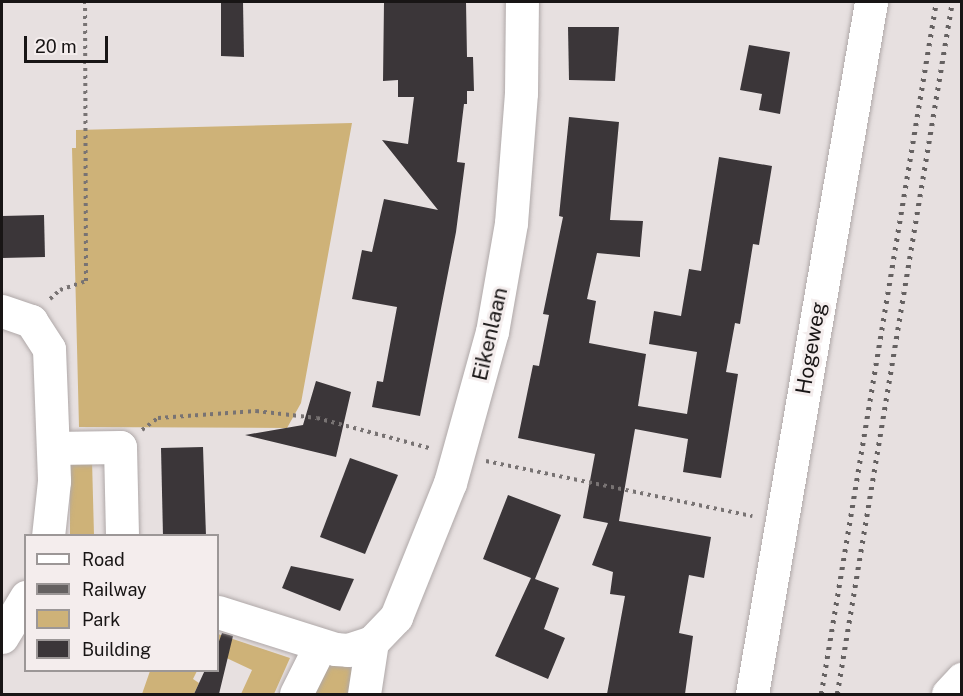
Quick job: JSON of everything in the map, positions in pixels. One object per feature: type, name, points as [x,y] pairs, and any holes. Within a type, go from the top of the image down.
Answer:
[{"type":"street","name":"Eikenlaan","points":[[372,642],[396,617],[434,527],[459,455],[492,332],[511,223],[521,93],[522,2]]},
{"type":"street","name":"Hogeweg","points":[[752,694],[871,2]]},
{"type":"street","points":[[16,316],[49,349],[53,500],[48,534]]},
{"type":"street","points":[[53,448],[120,447],[122,534]]},
{"type":"street","points":[[2,637],[24,600]]},
{"type":"street","points":[[219,612],[320,646],[348,650],[372,642],[364,694]]},
{"type":"street","points":[[296,694],[320,646]]},
{"type":"street","points":[[948,694],[962,679]]},
{"type":"path","points":[[16,316],[60,290],[86,281],[85,2]]},
{"type":"green space","points":[[352,123],[301,403],[287,428],[79,427],[72,148],[76,148],[76,130]]},
{"type":"green space","points":[[70,460],[92,460],[94,534],[70,534]]},
{"type":"green space","points":[[219,634],[290,658],[274,694],[241,694],[252,670],[219,654]]},
{"type":"green space","points":[[331,663],[346,664],[352,669],[351,694],[310,694],[323,668]]},
{"type":"green space","points":[[150,672],[196,672],[193,679],[199,683],[194,694],[142,694]]},
{"type":"building","points":[[221,2],[243,2],[244,57],[221,56]]},
{"type":"building","points":[[384,2],[466,2],[467,57],[473,57],[474,91],[467,91],[467,104],[464,104],[457,162],[465,163],[456,232],[420,416],[372,407],[377,381],[383,382],[397,307],[352,299],[362,250],[372,252],[384,199],[438,210],[382,140],[408,144],[414,97],[398,97],[398,80],[383,81]]},
{"type":"building","points":[[568,27],[619,27],[615,81],[569,80]]},
{"type":"building","points":[[749,45],[790,52],[780,114],[759,110],[762,94],[740,90]]},
{"type":"building","points":[[569,117],[619,122],[610,220],[643,221],[640,257],[597,253],[587,299],[596,301],[589,343],[646,354],[638,406],[687,414],[697,352],[649,344],[654,311],[681,316],[689,269],[701,271],[719,157],[772,166],[759,245],[753,244],[740,324],[735,323],[726,372],[738,374],[721,478],[683,472],[688,439],[635,429],[619,521],[711,537],[704,578],[689,575],[679,633],[693,636],[685,694],[607,694],[625,596],[610,594],[613,572],[592,565],[608,523],[583,518],[595,454],[518,438],[533,365],[539,366],[549,315],[543,314],[563,217],[559,216]]},
{"type":"building","points":[[44,215],[45,257],[2,258],[2,216]]},
{"type":"building","points":[[316,381],[351,392],[336,457],[245,435],[303,425]]},
{"type":"building","points":[[203,447],[206,534],[163,534],[161,448]]},
{"type":"building","points":[[350,458],[398,475],[365,554],[320,537]]},
{"type":"building","points":[[508,495],[561,515],[535,579],[559,588],[544,629],[565,638],[548,679],[495,656],[531,578],[483,559]]},
{"type":"building","points":[[291,566],[354,579],[340,611],[282,588]]},
{"type":"building","points":[[222,633],[233,636],[219,694],[194,694],[204,672],[219,672],[219,641]]},
{"type":"railway","points":[[821,694],[936,2]]},
{"type":"railway","points":[[837,694],[952,2]]}]
